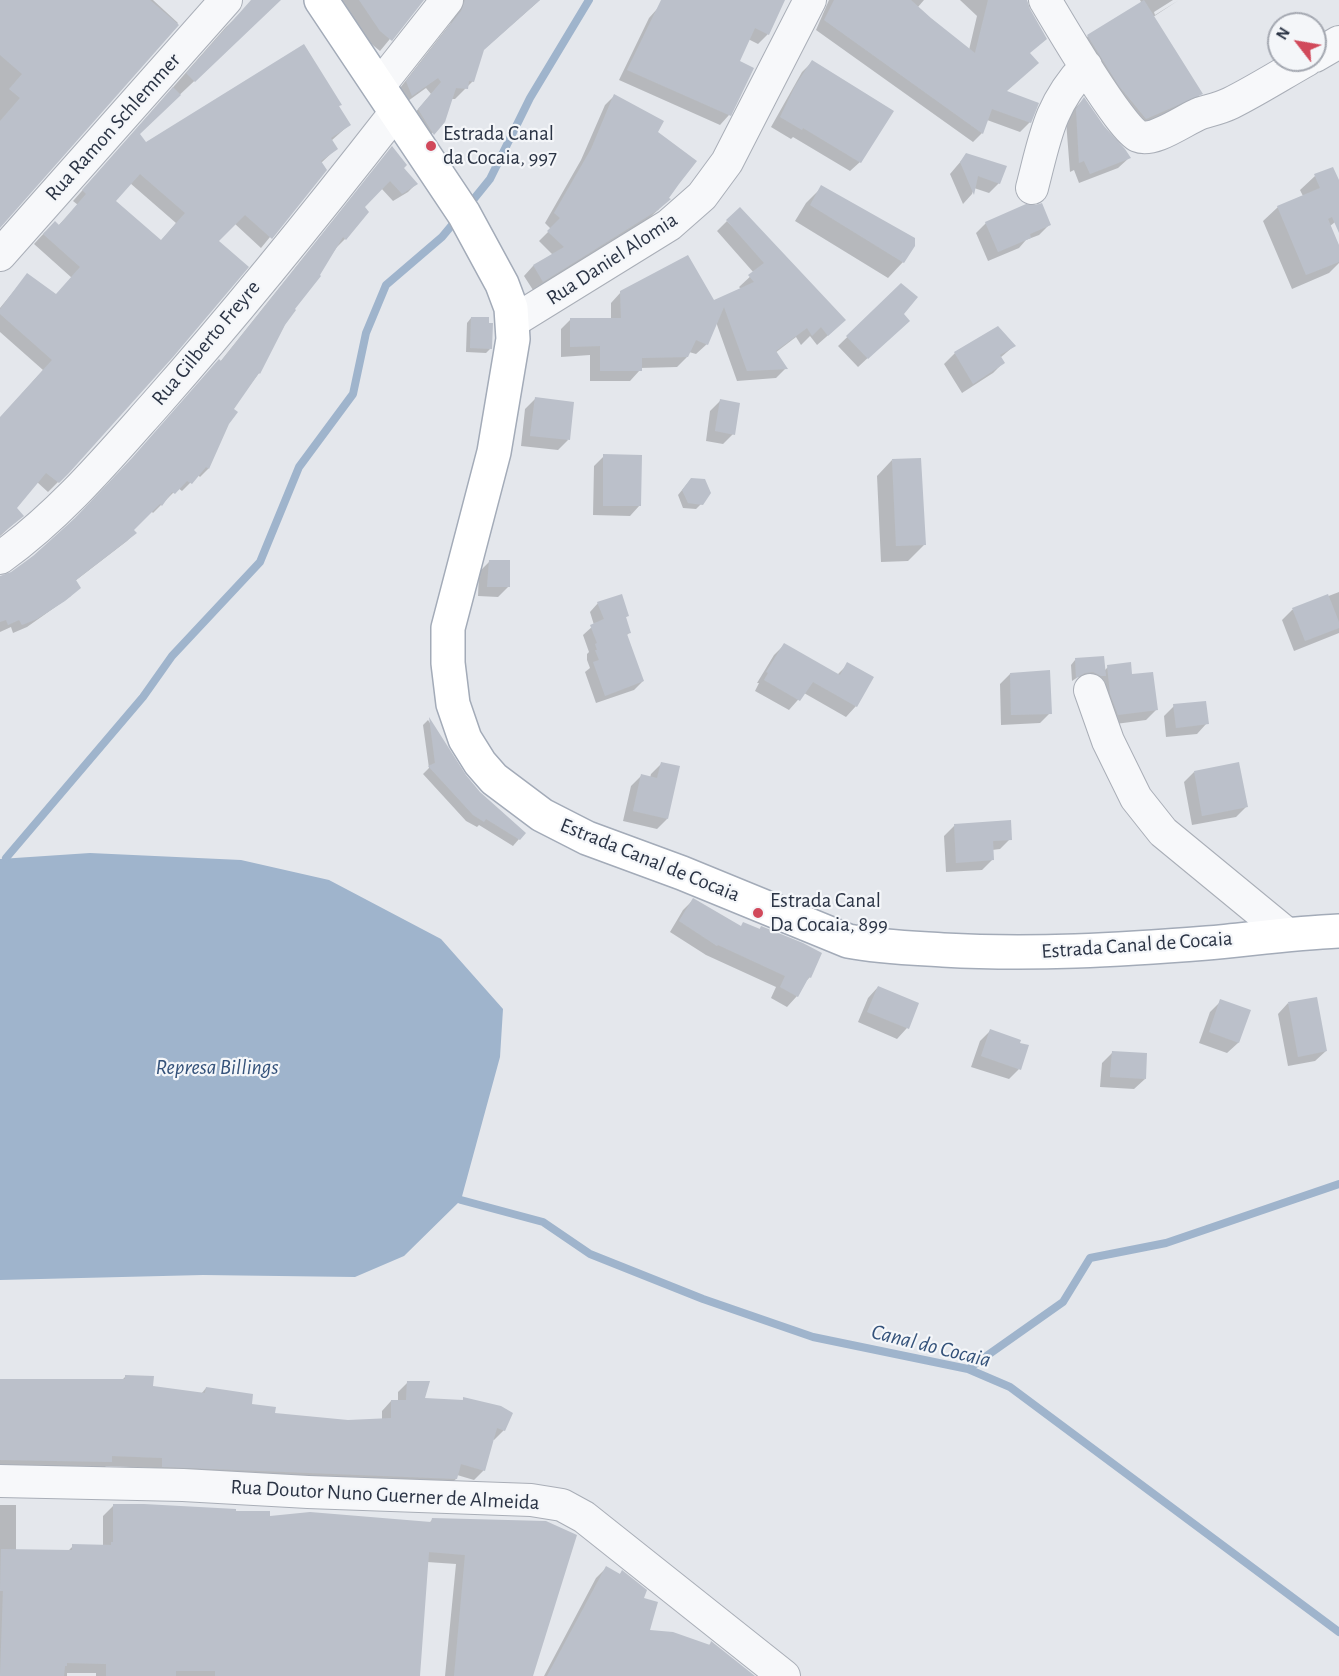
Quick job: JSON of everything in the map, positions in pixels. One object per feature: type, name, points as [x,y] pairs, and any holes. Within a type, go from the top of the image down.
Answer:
[{"type":"main road","name":"Estrada Canal de Cocaia","points":[[321,0],[464,214],[507,295],[511,308],[513,339],[494,452],[448,628],[448,663],[453,704],[465,739],[480,763],[494,779],[543,815],[587,838],[682,873],[848,941],[943,950],[1057,952],[1123,950],[1287,934],[1339,932]]},
{"type":"street","name":"Rua Ramon Schlemmer","points":[[0,255],[226,0]]},
{"type":"street","name":"Rua Gilberto Freyre","points":[[0,558],[25,540],[57,511],[112,453],[210,341],[387,99],[447,0]]},
{"type":"street","name":"Rua Daniel Alomia","points":[[512,322],[669,225],[702,196],[727,162],[810,0]]},
{"type":"street","points":[[1045,0],[1131,132],[1139,137],[1147,138],[1201,113],[1231,103],[1286,72]]},
{"type":"street","points":[[1032,188],[1050,122],[1062,95],[1086,66]]},
{"type":"street","points":[[1090,690],[1108,741],[1136,798],[1163,832],[1287,934]]},
{"type":"street","name":"Rua Doutor Nuno Guerner de Almeida","points":[[0,1481],[183,1485],[308,1492],[450,1496],[531,1500],[562,1505],[584,1517],[784,1676]]},
{"type":"water","name":"Represa Billings","points":[[90,853],[241,860],[329,880],[441,939],[503,1009],[500,1057],[461,1200],[404,1256],[355,1277],[203,1275],[0,1280],[0,859]]},
{"type":"building","points":[[0,0],[150,0],[179,25],[0,228],[0,121],[20,98],[9,89],[22,74],[0,55]]},
{"type":"building","points":[[251,0],[281,0],[195,82],[186,73]]},
{"type":"building","points":[[359,0],[424,0],[392,41],[380,31]]},
{"type":"building","points":[[465,0],[540,0],[484,50],[474,82],[469,81],[468,89],[456,88],[445,122],[434,135],[418,109],[441,82],[438,78],[412,96],[406,81],[461,11]]},
{"type":"building","points":[[661,0],[785,0],[769,35],[755,28],[740,61],[754,68],[731,116],[627,70]]},
{"type":"building","points":[[834,0],[911,0],[975,53],[988,0],[1027,0],[1047,39],[1030,53],[1039,63],[1007,91],[1039,103],[1031,123],[992,109],[983,134],[824,20]]},
{"type":"building","points":[[1144,0],[1203,94],[1146,119],[1119,86],[1087,35]]},
{"type":"building","points":[[304,44],[342,105],[339,106],[351,125],[331,138],[338,149],[321,161],[327,170],[272,239],[245,215],[219,241],[249,267],[173,357],[69,473],[59,483],[46,473],[17,508],[24,516],[0,535],[0,417],[52,360],[0,314],[0,309],[27,273],[56,294],[80,267],[43,234],[55,221],[59,225],[86,194],[82,190],[173,87],[181,95],[140,134],[146,142]],"holes":[[[140,174],[185,213],[161,240],[116,201]]]},
{"type":"building","points":[[812,60],[894,111],[861,163],[780,117],[795,86]]},
{"type":"building","points":[[614,94],[664,121],[658,132],[697,161],[669,198],[671,199],[658,210],[543,282],[533,265],[564,247],[547,231],[560,218],[554,213],[591,149]]},
{"type":"building","points":[[1084,97],[1104,126],[1131,158],[1090,174],[1084,161],[1079,163],[1076,109]]},
{"type":"building","points":[[392,146],[407,165],[404,168],[418,184],[402,194],[390,181],[365,207],[369,212],[346,240],[343,237],[321,276],[285,325],[260,374],[234,409],[238,412],[229,424],[209,469],[206,467],[192,484],[187,481],[175,494],[172,492],[162,506],[160,504],[134,530],[137,533],[76,580],[81,588],[65,601],[37,619],[22,625],[19,620],[8,625],[6,620],[0,622],[0,576],[11,572],[33,556],[75,518],[132,458],[219,359],[221,361]]},
{"type":"building","points":[[966,153],[1007,166],[1000,184],[978,176],[974,195],[960,162]]},
{"type":"building","points":[[1333,167],[1339,180],[1339,233],[1332,217],[1328,219],[1339,245],[1339,262],[1306,275],[1277,206],[1320,188],[1314,174]]},
{"type":"building","points":[[821,185],[915,238],[915,246],[904,263],[810,205]]},
{"type":"building","points":[[1042,203],[1051,225],[1030,234],[1031,238],[998,252],[985,222],[1026,204]]},
{"type":"building","points":[[740,207],[846,320],[828,336],[821,327],[812,336],[807,328],[776,351],[788,369],[747,371],[724,307],[708,345],[696,340],[688,357],[642,358],[642,371],[600,371],[600,346],[570,347],[570,318],[621,318],[620,291],[688,255],[714,300],[754,282],[748,275],[764,263],[726,220]]},
{"type":"building","points":[[901,283],[918,297],[904,314],[910,321],[868,359],[846,336]]},
{"type":"building","points":[[471,317],[489,317],[489,323],[493,323],[492,349],[470,348]]},
{"type":"building","points":[[998,326],[1016,346],[1000,355],[1005,363],[973,384],[954,352]]},
{"type":"building","points":[[535,397],[574,402],[570,440],[530,436]]},
{"type":"building","points":[[720,399],[740,403],[735,435],[715,431]]},
{"type":"building","points":[[603,454],[642,455],[641,506],[603,506]]},
{"type":"building","points":[[921,458],[926,545],[896,546],[892,459]]},
{"type":"building","points":[[691,478],[705,479],[711,493],[703,505],[688,503],[682,490]]},
{"type":"building","points":[[489,560],[510,560],[510,587],[487,587]]},
{"type":"building","points":[[622,594],[629,616],[626,617],[631,633],[627,634],[644,681],[605,696],[593,662],[599,660],[595,650],[597,650],[595,644],[597,643],[590,625],[604,619],[597,602]]},
{"type":"building","points":[[1328,594],[1339,622],[1339,628],[1305,641],[1292,608]]},
{"type":"building","points":[[784,643],[840,675],[847,662],[874,677],[857,707],[813,682],[800,701],[764,680],[768,673],[766,672]]},
{"type":"building","points":[[1104,656],[1106,676],[1093,672],[1076,678],[1075,658]]},
{"type":"building","points":[[1131,662],[1132,674],[1153,672],[1158,710],[1118,715],[1110,694],[1107,665]]},
{"type":"building","points":[[1050,670],[1052,714],[1011,715],[1010,673]]},
{"type":"building","points":[[1206,701],[1209,724],[1176,728],[1173,704]]},
{"type":"building","points":[[429,717],[466,775],[480,792],[526,833],[520,840],[486,819],[484,822],[473,815],[428,766],[435,763]]},
{"type":"building","points":[[661,762],[680,766],[668,819],[633,811],[641,774],[657,778]]},
{"type":"building","points":[[1239,762],[1248,807],[1202,816],[1194,771]]},
{"type":"building","points":[[1011,820],[1012,840],[993,841],[994,860],[956,863],[954,824]]},
{"type":"building","points":[[693,898],[741,926],[743,922],[760,929],[761,926],[822,953],[811,978],[809,977],[798,997],[780,987],[785,976],[717,946],[679,921]]},
{"type":"building","points":[[878,986],[919,1003],[909,1029],[867,1012]]},
{"type":"building","points":[[1317,997],[1327,1051],[1298,1057],[1288,1002]]},
{"type":"building","points":[[1220,999],[1251,1010],[1239,1043],[1209,1032]]},
{"type":"building","points":[[990,1029],[1029,1045],[1021,1070],[981,1056]]},
{"type":"building","points":[[1112,1051],[1147,1053],[1146,1079],[1110,1077]]},
{"type":"building","points":[[125,1375],[154,1376],[153,1386],[205,1393],[206,1387],[253,1394],[252,1404],[276,1407],[275,1413],[348,1420],[391,1418],[391,1400],[406,1400],[407,1381],[430,1381],[425,1398],[463,1400],[463,1397],[501,1406],[513,1413],[505,1431],[497,1428],[485,1471],[461,1464],[457,1479],[162,1467],[162,1458],[112,1456],[112,1462],[0,1460],[0,1379],[125,1379]]},
{"type":"building","points":[[113,1504],[270,1511],[270,1516],[310,1512],[431,1522],[432,1518],[546,1521],[577,1535],[533,1676],[454,1676],[465,1555],[429,1552],[420,1676],[215,1676],[215,1671],[176,1671],[176,1676],[106,1676],[106,1664],[67,1663],[64,1676],[0,1676],[3,1591],[0,1591],[1,1549],[72,1550],[72,1544],[111,1545],[113,1542]]},
{"type":"building","points":[[606,1566],[620,1574],[622,1570],[647,1590],[644,1598],[658,1602],[650,1630],[673,1632],[710,1645],[711,1641],[755,1676],[547,1676]]},
{"type":"waterway","points":[[469,205],[490,179],[530,98],[589,0]]},
{"type":"waterway","points":[[6,858],[143,697],[172,656],[260,562],[299,467],[353,394],[366,333],[386,285],[442,237],[457,219]]},
{"type":"waterway","points":[[968,1369],[1063,1302],[1090,1258],[1166,1243],[1339,1184]]},
{"type":"waterway","name":"Canal do Cocaia","points":[[461,1200],[543,1222],[590,1254],[703,1299],[813,1337],[968,1369],[1010,1387],[1339,1632]]},
{"type":"place","name":"Estrada Canal da Cocaia, 997","points":[[431,146]]},
{"type":"place","name":"Estrada Canal Da Cocaia, 899","points":[[758,913]]}]
